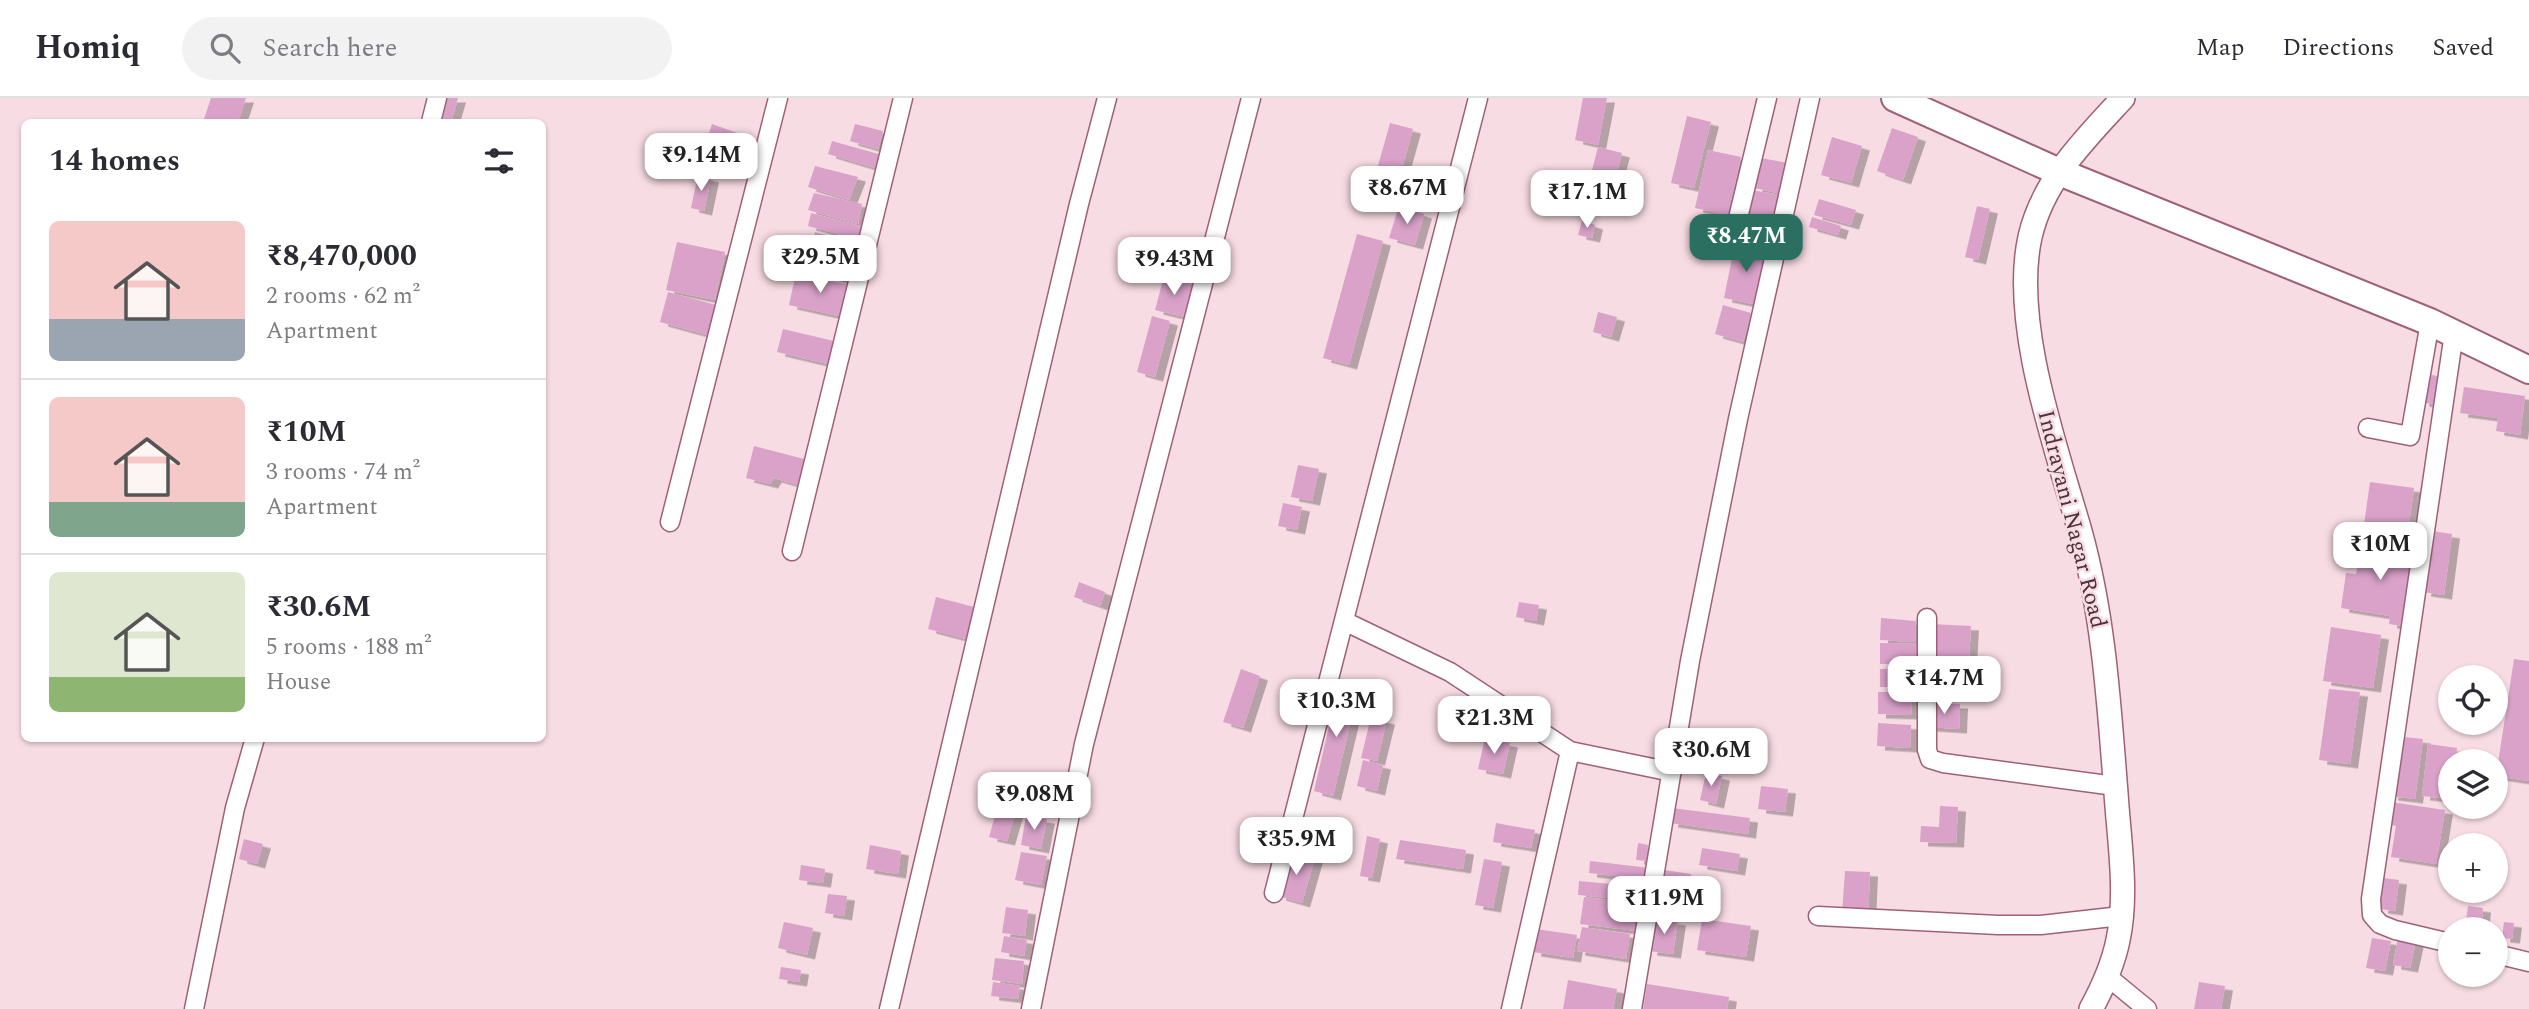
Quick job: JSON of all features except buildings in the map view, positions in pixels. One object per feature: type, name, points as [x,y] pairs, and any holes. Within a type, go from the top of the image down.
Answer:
[{"type":"main road","points":[[1895,98],[1921,103],[2057,171],[2430,322],[2529,370]]},
{"type":"street","points":[[431,119],[437,98]]},
{"type":"street","points":[[670,522],[778,98]]},
{"type":"street","points":[[792,551],[903,98]]},
{"type":"street","points":[[889,1009],[1079,204],[1107,98]]},
{"type":"street","points":[[1031,1009],[1084,744],[1251,98]]},
{"type":"street","points":[[1274,893],[1478,98]]},
{"type":"street","points":[[1739,214],[1767,98]]},
{"type":"street","points":[[1632,1009],[1672,772],[1738,419],[1810,98]]},
{"type":"street","name":"Indrayani Nagar Road","points":[[2091,1009],[2108,977],[2121,916],[2106,663],[2081,534],[2053,442],[2035,359],[2026,271],[2036,215],[2057,171],[2123,98]]},
{"type":"street","points":[[2368,428],[2410,436],[2430,322]]},
{"type":"street","points":[[2438,940],[2380,924],[2372,915],[2371,899],[2454,333]]},
{"type":"street","points":[[1927,618],[1930,759],[1942,763],[2115,786]]},
{"type":"street","points":[[1344,621],[1450,672],[1570,751],[1672,772]]},
{"type":"street","points":[[194,1009],[235,808],[254,742]]},
{"type":"street","points":[[1511,1009],[1570,751]]},
{"type":"street","points":[[1818,916],[1998,925],[2041,925],[2121,916]]},
{"type":"street","points":[[2508,957],[2529,962]]},
{"type":"street","points":[[2108,977],[2147,1009]]}]
